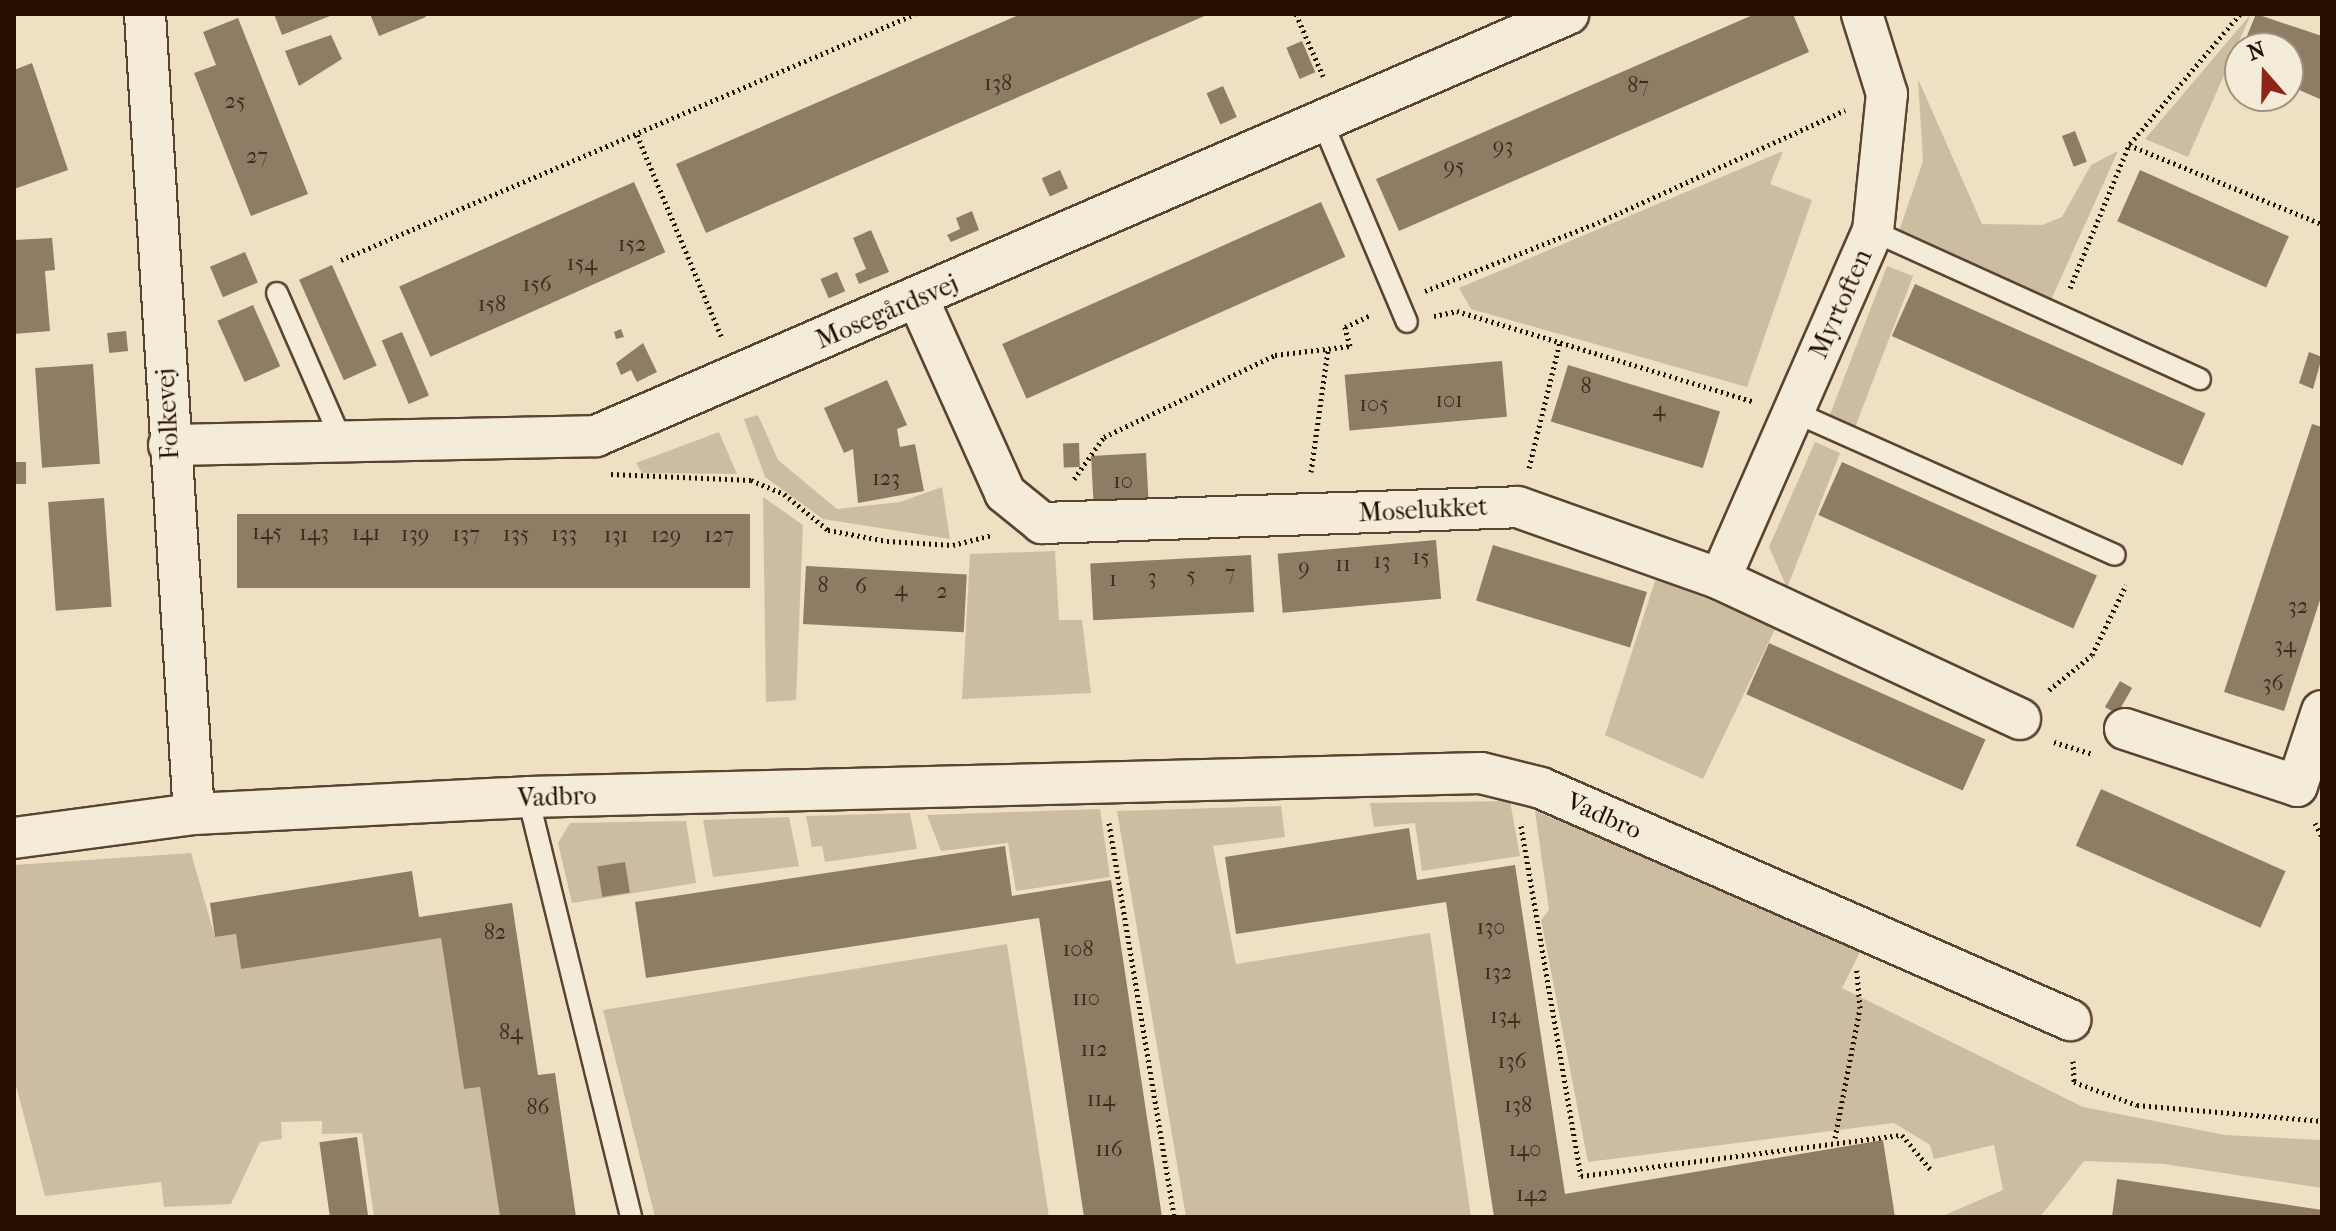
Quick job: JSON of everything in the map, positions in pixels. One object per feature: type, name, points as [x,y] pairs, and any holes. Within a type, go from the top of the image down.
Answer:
[{"type":"street","name":"Folkevej","points":[[145,14],[194,814]]},
{"type":"street","name":"Mosegårdsvej","points":[[169,445],[596,436],[918,299],[1568,14]]},
{"type":"street","name":"Myrtoften","points":[[1720,579],[1873,231],[1887,94],[1862,14]]},
{"type":"street","points":[[918,299],[1005,493],[1042,523]]},
{"type":"street","name":"Moselukket","points":[[1042,523],[1305,517],[1451,504],[1518,507],[1720,579],[2020,719]]},
{"type":"street","points":[[2125,729],[2297,786],[2322,711]]},
{"type":"street","name":"Vadbro","points":[[14,838],[194,814],[528,797],[1481,773],[1513,781],[2070,1020]]},
{"type":"lane","points":[[1331,117],[1407,322]]},
{"type":"lane","points":[[1873,231],[2200,379]]},
{"type":"lane","points":[[277,293],[342,442]]},
{"type":"lane","points":[[1794,412],[2115,555]]},
{"type":"lane","points":[[528,797],[631,1217]]},
{"type":"path","points":[[341,260],[915,14]]},
{"type":"path","points":[[1296,14],[1331,117]]},
{"type":"path","points":[[2059,315],[2129,145],[2240,14]]},
{"type":"path","points":[[596,436],[613,479],[751,480],[784,494],[828,530],[953,545],[1042,523],[1104,437],[1275,355],[1350,346],[1345,327],[1399,302],[1604,220],[1887,94]]},
{"type":"path","points":[[637,135],[738,376]]},
{"type":"path","points":[[2129,145],[2322,224]]},
{"type":"path","points":[[1407,322],[1457,311],[1794,412]]},
{"type":"path","points":[[1518,507],[1560,342]]},
{"type":"path","points":[[1305,517],[1328,349]]},
{"type":"path","points":[[2115,555],[2129,579],[2092,655],[2020,719],[2038,736],[2091,756],[2125,729]]},
{"type":"path","points":[[1513,781],[1581,1176],[1835,1138],[1902,1135],[1931,1170]]},
{"type":"path","points":[[1102,782],[1174,1217]]},
{"type":"path","points":[[1835,1138],[1860,1008],[1854,925]]},
{"type":"path","points":[[2070,1020],[2074,1082],[2137,1105],[2322,1121]]},
{"type":"shaded area","points":[[2251,14],[2243,32],[2236,32]]},
{"type":"shaded area","points":[[2224,46],[2224,75],[2188,157],[2145,139]]},
{"type":"shaded area","points":[[1918,79],[1982,224],[2042,225],[2062,217],[2091,165],[2118,151],[2051,300],[1898,234],[1923,161]]},
{"type":"shaded area","points":[[1783,151],[1770,184],[1812,200],[1747,387],[1471,309],[1459,288]]},
{"type":"shaded area","points":[[1887,266],[1913,276],[1855,427],[1829,417]]},
{"type":"shaded area","points":[[758,415],[778,460],[837,509],[900,502],[942,487],[950,539],[823,519],[765,477],[744,419]]},
{"type":"shaded area","points":[[719,432],[737,474],[642,473],[636,463]]},
{"type":"shaded area","points":[[1815,442],[1840,453],[1787,588],[1769,547]]},
{"type":"shaded area","points":[[763,497],[803,525],[796,700],[766,702]]},
{"type":"shaded area","points":[[1055,551],[1059,620],[1082,620],[1091,693],[962,699],[970,554]]},
{"type":"shaded area","points":[[1656,578],[1776,627],[1703,779],[1605,735]]},
{"type":"shaded area","points":[[1510,801],[1520,856],[1422,871],[1415,823],[1374,827],[1370,803]]},
{"type":"shaded area","points":[[1281,806],[1285,837],[1213,846],[1236,964],[1430,933],[1471,1217],[1186,1217],[1117,811]]},
{"type":"shaded area","points":[[1100,809],[1110,877],[1016,891],[1008,843],[941,851],[927,815]]},
{"type":"shaded area","points":[[1535,811],[1864,944],[1842,988],[2083,1107],[2225,1135],[2322,1140],[2322,1188],[2164,1164],[2084,1161],[2040,1217],[1940,1217],[2003,1190],[1994,1145],[1934,1159],[1930,1145],[1894,1123],[1588,1162],[1541,920],[1549,910]]},
{"type":"shaded area","points":[[910,813],[917,849],[825,862],[822,846],[812,847],[806,816]]},
{"type":"shaded area","points":[[789,817],[799,866],[713,877],[703,820]]},
{"type":"shaded area","points":[[686,821],[696,883],[572,903],[558,843],[570,823]]},
{"type":"shaded area","points":[[191,853],[215,937],[236,934],[241,969],[441,938],[464,1089],[480,1087],[500,1217],[374,1217],[362,1133],[322,1134],[322,1121],[281,1122],[282,1139],[260,1142],[231,1204],[164,1207],[161,1182],[45,1196],[14,1078],[14,865]]},
{"type":"shaded area","points":[[1007,944],[1049,1217],[655,1217],[603,1010]]},
{"type":"building","points":[[274,14],[335,14],[282,35]]},
{"type":"building","points":[[370,14],[424,14],[426,17],[379,36]]},
{"type":"building","points":[[1021,14],[1209,14],[706,233],[676,164]]},
{"type":"building","points":[[1755,14],[1793,14],[1809,52],[1399,231],[1376,179]]},
{"type":"building","points":[[2256,14],[2322,36],[2322,100],[2304,92],[2304,32],[2249,32]]},
{"type":"building","points":[[238,18],[308,194],[251,216],[194,73],[216,65],[203,32]]},
{"type":"building","points":[[331,35],[342,59],[299,86],[285,51]]},
{"type":"building","points":[[1302,41],[1315,72],[1300,79],[1286,48]]},
{"type":"building","points":[[32,63],[68,170],[14,189],[14,70]]},
{"type":"building","points":[[1223,86],[1237,117],[1220,124],[1207,93]]},
{"type":"building","points":[[2075,131],[2087,162],[2074,167],[2062,136]]},
{"type":"building","points":[[1060,170],[1068,188],[1050,196],[1042,178]]},
{"type":"building","points":[[2140,170],[2289,236],[2266,287],[2117,221]]},
{"type":"building","points":[[634,182],[665,252],[431,357],[399,287]]},
{"type":"building","points":[[1321,202],[1345,257],[1027,399],[1002,344]]},
{"type":"building","points":[[972,211],[979,230],[951,242],[947,235],[960,229],[956,218]]},
{"type":"building","points":[[871,230],[889,272],[859,284],[855,274],[866,269],[853,238]]},
{"type":"building","points":[[52,238],[55,270],[45,271],[50,331],[14,334],[14,240]]},
{"type":"building","points":[[245,252],[258,282],[223,297],[210,267]]},
{"type":"building","points":[[332,265],[377,365],[344,380],[299,280]]},
{"type":"building","points":[[837,272],[845,291],[829,298],[820,279]]},
{"type":"building","points":[[1915,284],[2206,413],[2182,465],[1892,336]]},
{"type":"building","points":[[253,305],[280,366],[245,382],[217,321]]},
{"type":"building","points":[[621,329],[624,337],[616,339],[614,332]]},
{"type":"building","points":[[126,331],[128,351],[109,353],[107,333]]},
{"type":"building","points":[[402,332],[429,396],[409,404],[382,341]]},
{"type":"building","points":[[643,343],[657,372],[637,382],[631,370],[621,375],[616,363]]},
{"type":"building","points":[[2309,352],[2322,357],[2313,389],[2299,383]]},
{"type":"building","points":[[1502,361],[1507,417],[1349,431],[1345,375]]},
{"type":"building","points":[[93,364],[100,464],[42,468],[35,368]]},
{"type":"building","points":[[1568,365],[1720,411],[1703,468],[1551,421]]},
{"type":"building","points":[[887,380],[907,425],[897,429],[900,447],[915,444],[924,491],[858,503],[853,449],[844,453],[824,408]]},
{"type":"building","points":[[2312,424],[2322,427],[2322,594],[2284,711],[2224,692]]},
{"type":"building","points":[[1079,443],[1080,467],[1064,468],[1063,444]]},
{"type":"building","points":[[1146,453],[1149,511],[1094,514],[1091,456]]},
{"type":"building","points":[[14,462],[26,462],[26,484],[14,484]]},
{"type":"building","points":[[1842,462],[2097,575],[2073,628],[1818,515]]},
{"type":"building","points":[[104,498],[112,607],[56,611],[48,502]]},
{"type":"building","points":[[237,514],[750,514],[750,588],[237,588]]},
{"type":"building","points":[[1436,540],[1441,599],[1283,613],[1278,554]]},
{"type":"building","points":[[1493,545],[1647,592],[1630,648],[1476,600]]},
{"type":"building","points":[[1251,555],[1254,612],[1093,620],[1090,563]]},
{"type":"building","points":[[806,566],[967,574],[964,632],[803,624]]},
{"type":"building","points":[[1769,643],[1986,739],[1963,791],[1746,694]]},
{"type":"building","points":[[2120,681],[2132,688],[2117,714],[2105,707]]},
{"type":"building","points":[[2101,789],[2286,871],[2260,928],[2076,846]]},
{"type":"building","points":[[1409,828],[1417,880],[1515,865],[1565,1194],[1883,1140],[1895,1217],[1494,1217],[1446,902],[1236,934],[1225,857]]},
{"type":"building","points":[[1005,846],[1012,896],[1111,880],[1162,1217],[1084,1217],[1039,918],[646,978],[635,902]]},
{"type":"building","points":[[625,862],[630,893],[602,897],[597,866]]},
{"type":"building","points":[[412,871],[419,917],[512,903],[538,1075],[555,1073],[576,1217],[500,1217],[480,1087],[464,1089],[441,938],[241,969],[236,934],[215,937],[210,903]]},
{"type":"building","points":[[357,1137],[368,1217],[330,1217],[319,1142]]},
{"type":"building","points":[[2117,1179],[2322,1210],[2322,1217],[2112,1217]]}]
